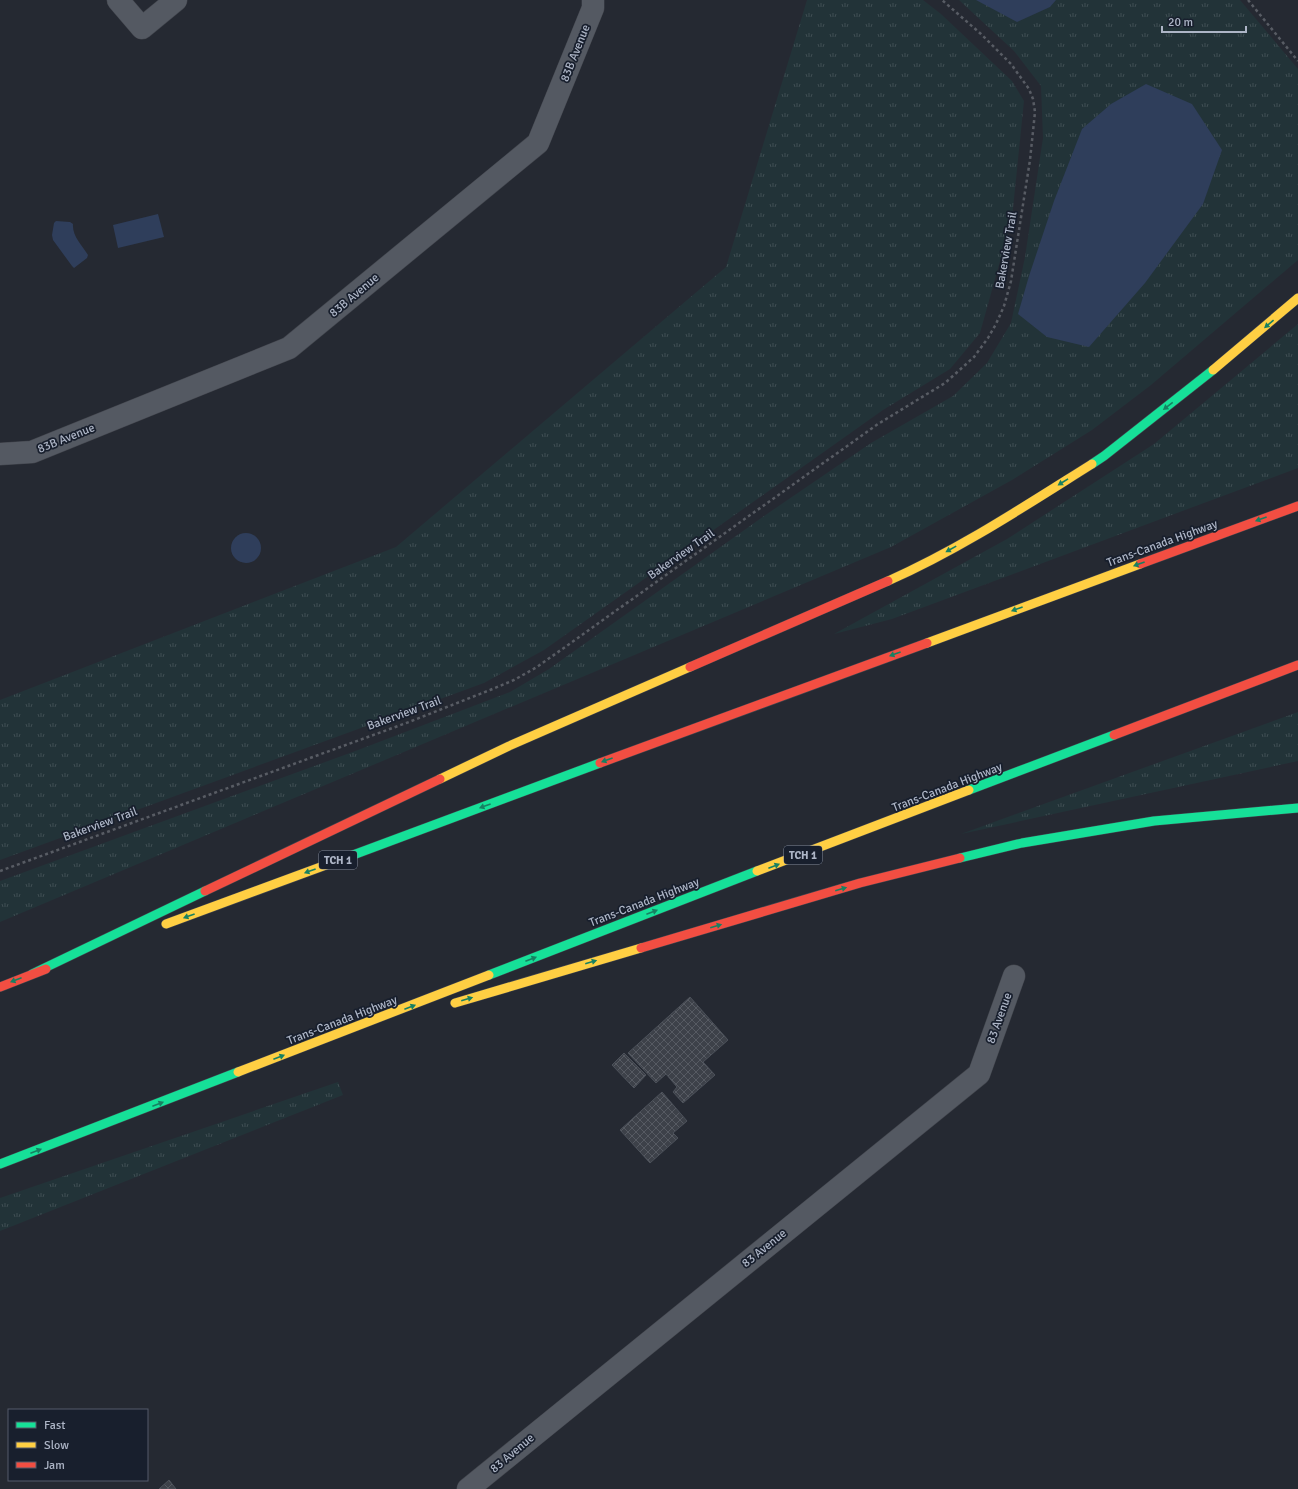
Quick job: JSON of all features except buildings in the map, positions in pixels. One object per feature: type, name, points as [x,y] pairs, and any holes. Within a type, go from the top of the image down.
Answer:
[{"type":"highway","points":[[32,974],[509,746],[912,570],[998,523],[1104,456],[1201,380],[1298,298]]},
{"type":"highway","name":"Trans-Canada Highway","points":[[159,927],[1298,506]]},
{"type":"highway","name":"Trans-Canada Highway","points":[[0,1164],[700,893],[1298,665]]},
{"type":"highway","points":[[446,1005],[860,883],[1022,843],[1154,820],[1298,808]]},
{"type":"highway","points":[[0,987],[122,941]]},
{"type":"highway","points":[[308,1046],[400,1019]]},
{"type":"street","points":[[118,0],[142,28],[176,0]]},
{"type":"street","name":"83B Avenue","points":[[0,454],[32,452],[289,348],[538,143],[593,8],[593,0]]},
{"type":"street","name":"83 Avenue","points":[[468,1489],[979,1074],[1014,976]]},
{"type":"path","name":"Bakerview Trail","points":[[0,870],[409,722],[514,680],[537,667],[878,424],[944,383],[957,373],[974,357],[988,338],[1004,306],[1011,280],[1030,160],[1035,112],[1033,99],[1029,89],[1011,64],[987,39],[942,0]]},
{"type":"path","points":[[1248,0],[1298,61]]},
{"type":"green space","points":[[807,0],[923,0],[941,14],[1012,81],[1024,101],[1012,218],[980,333],[950,369],[883,410],[544,650],[484,683],[0,860],[0,700],[396,547],[726,267]]},
{"type":"green space","points":[[959,0],[1240,0],[1298,69],[1298,260],[1151,385],[1092,430],[1012,480],[891,547],[0,922],[0,881],[358,750],[510,692],[549,669],[764,516],[871,443],[953,396],[987,363],[1011,323],[1025,257],[1043,138],[1041,86],[1014,51]]},
{"type":"green space","points":[[1298,324],[1298,468],[892,619],[834,634],[1007,539],[1154,444]]},
{"type":"green space","points":[[1298,712],[1298,761],[961,834]]},
{"type":"green space","points":[[338,1082],[343,1095],[0,1231],[0,1198]]},
{"type":"water","points":[[976,0],[1056,0],[1050,7],[1017,22]]},
{"type":"water","points":[[1146,84],[1192,104],[1222,150],[1203,204],[1145,283],[1089,347],[1047,337],[1018,314],[1054,201],[1082,129],[1111,104]]},
{"type":"water","points":[[158,214],[164,237],[118,248],[113,225]]},
{"type":"water","points":[[56,221],[70,222],[73,224],[74,232],[88,255],[87,258],[74,268],[53,240],[52,235],[54,223]]},
{"type":"water","points":[[246,533],[257,537],[261,548],[257,559],[246,563],[235,559],[231,548],[235,537]]},
{"type":"traffic: fast","points":[[1092,464],[1213,370]]},
{"type":"traffic: fast","points":[[969,790],[1114,735]]},
{"type":"traffic: fast","points":[[345,858],[600,763]]},
{"type":"traffic: fast","points":[[960,858],[1022,843],[1154,821],[1298,808]]},
{"type":"traffic: fast","points":[[489,975],[757,871]]},
{"type":"traffic: fast","points":[[32,974],[205,891]]},
{"type":"traffic: fast","points":[[0,1164],[238,1072]]},
{"type":"traffic: slow","points":[[1213,370],[1298,298]]},
{"type":"traffic: slow","points":[[888,581],[915,569],[967,541],[1092,464]]},
{"type":"traffic: slow","points":[[927,643],[1140,564]]},
{"type":"traffic: slow","points":[[440,779],[509,746],[690,667]]},
{"type":"traffic: slow","points":[[757,871],[969,790]]},
{"type":"traffic: slow","points":[[166,924],[345,858]]},
{"type":"traffic: slow","points":[[455,1003],[641,948]]},
{"type":"traffic: slow","points":[[238,1072],[489,975]]},
{"type":"traffic: jam","points":[[1140,564],[1298,506]]},
{"type":"traffic: jam","points":[[690,667],[888,581]]},
{"type":"traffic: jam","points":[[600,763],[927,643]]},
{"type":"traffic: jam","points":[[1114,735],[1298,665]]},
{"type":"traffic: jam","points":[[205,891],[440,779]]},
{"type":"traffic: jam","points":[[641,948],[860,883],[960,858]]},
{"type":"traffic: jam","points":[[0,987],[46,969]]}]
